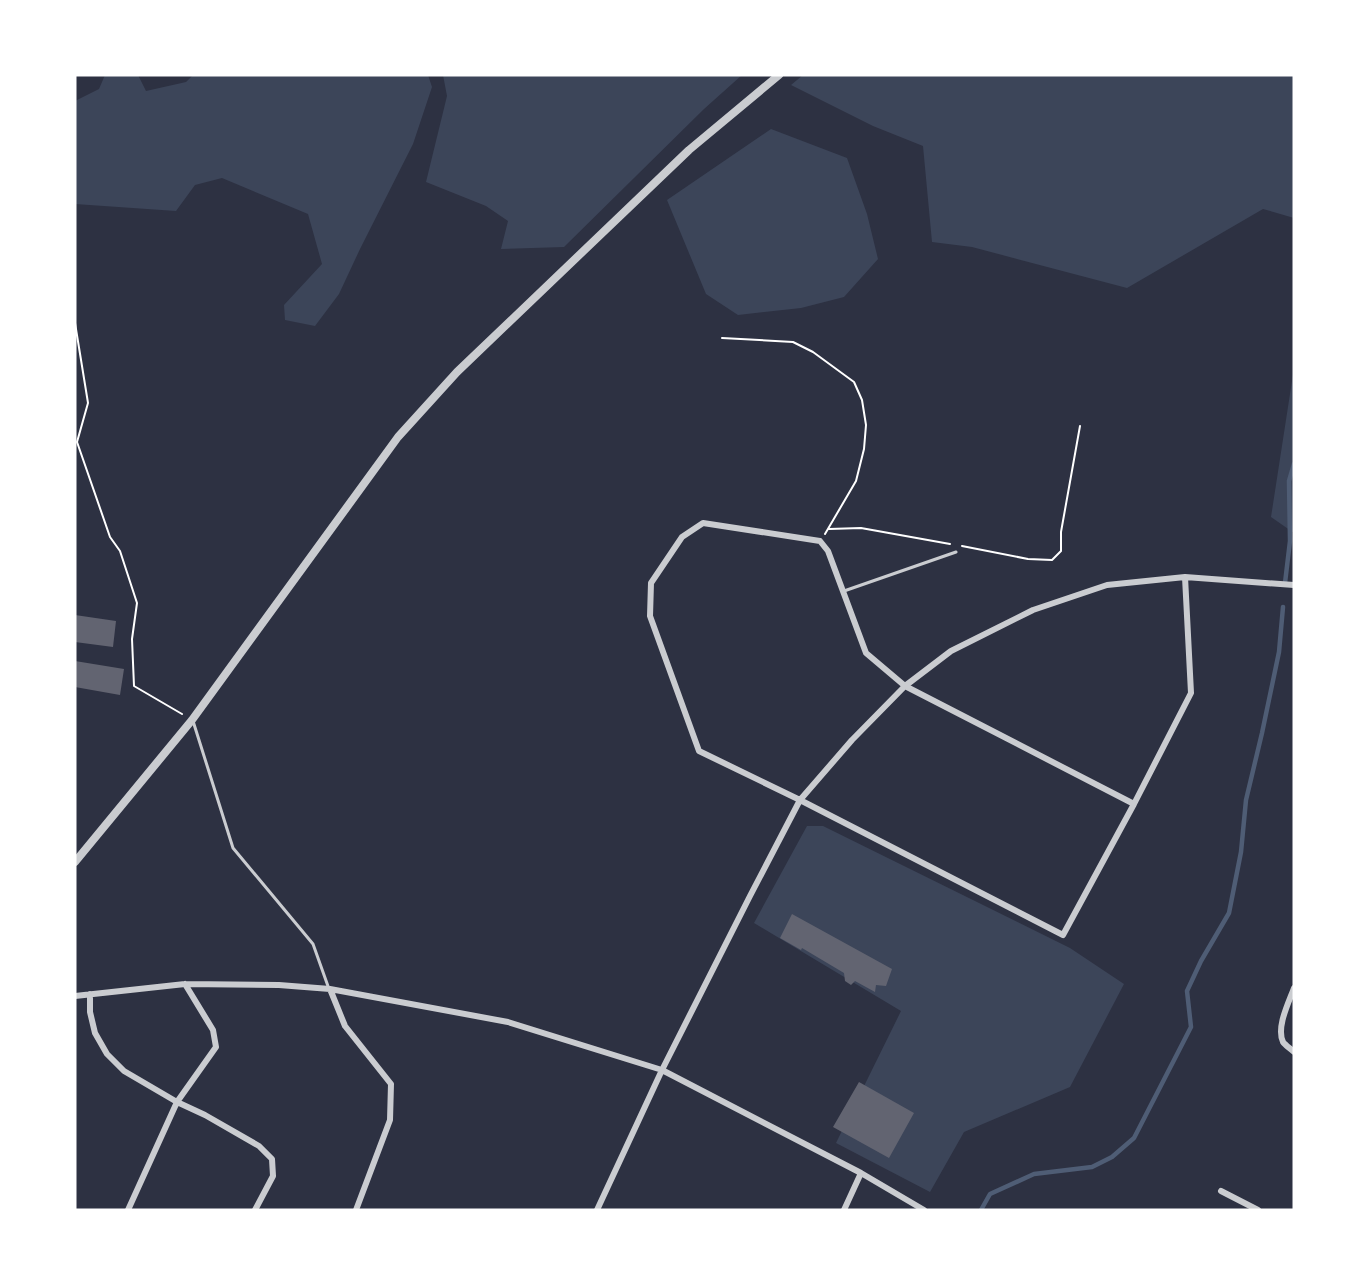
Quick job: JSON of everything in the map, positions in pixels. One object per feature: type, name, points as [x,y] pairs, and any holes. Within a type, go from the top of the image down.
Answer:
[{"type":"street","points":[[75,862],[192,720],[398,437],[449,380],[689,150],[779,75]]},
{"type":"street","points":[[1134,804],[905,686],[866,653],[828,551],[820,541],[703,523],[682,537],[651,583],[650,616],[699,751],[1063,934],[1134,804],[1191,693],[1185,577]]},
{"type":"street","points":[[597,1210],[662,1070],[800,800],[852,740],[905,686],[951,651],[1033,610],[1107,585],[1185,577],[1294,585]]},
{"type":"street","points":[[128,1210],[177,1102],[216,1047],[213,1030],[185,984]]},
{"type":"street","points":[[75,996],[185,984],[279,985],[330,989],[508,1022],[662,1070],[861,1173],[924,1210]]},
{"type":"street","points":[[1294,988],[1284,1012],[1281,1029],[1283,1042],[1294,1052]]},
{"type":"street","points":[[330,989],[345,1026],[391,1084],[390,1120],[356,1210]]},
{"type":"street","points":[[90,994],[90,1012],[95,1033],[107,1054],[124,1071],[259,1146],[272,1159],[273,1176],[255,1210]]},
{"type":"street","points":[[844,1210],[861,1173]]},
{"type":"street","points":[[1221,1191],[1258,1210]]},
{"type":"lane","points":[[842,592],[957,552]]},
{"type":"lane","points":[[192,720],[233,848],[313,944],[330,989]]},
{"type":"path","points":[[75,323],[88,403],[77,442],[110,537],[120,551],[137,603],[132,639],[135,686],[192,720]]},
{"type":"path","points":[[722,338],[793,342],[813,352],[854,382],[862,400],[866,425],[864,449],[856,481],[820,541]]},
{"type":"path","points":[[829,529],[861,528],[1028,559],[1052,560],[1061,551],[1061,532],[1080,426]]},
{"type":"shaded area","points":[[105,75],[138,75],[146,91],[186,82],[193,75],[428,75],[432,87],[413,144],[339,294],[315,326],[285,320],[284,305],[322,264],[308,214],[222,178],[195,185],[176,211],[75,204],[75,101],[99,89]]},
{"type":"shaded area","points":[[443,75],[742,75],[704,109],[564,247],[501,249],[508,221],[486,206],[426,182],[447,96]]},
{"type":"shaded area","points":[[803,75],[1294,75],[1294,218],[1263,209],[1127,288],[972,247],[932,242],[923,146],[873,126],[791,85]]},
{"type":"shaded area","points":[[771,129],[847,158],[867,214],[878,259],[844,297],[801,308],[738,315],[706,294],[667,200]]},
{"type":"shaded area","points":[[1294,368],[1294,533],[1271,517]]},
{"type":"shaded area","points":[[807,826],[823,826],[1070,948],[1124,984],[1070,1087],[964,1132],[930,1192],[836,1143],[901,1011],[754,923]]},
{"type":"building","points":[[75,615],[116,621],[113,647],[75,642]]},
{"type":"building","points":[[75,661],[124,669],[120,695],[75,687]]},
{"type":"building","points":[[792,914],[892,969],[886,986],[876,985],[875,992],[855,981],[851,985],[845,981],[844,973],[780,938]]},
{"type":"building","points":[[859,1082],[914,1113],[889,1158],[833,1127]]},
{"type":"waterway","points":[[1285,583],[1290,541],[1289,481],[1294,464]]},
{"type":"waterway","points":[[981,1210],[990,1194],[1034,1174],[1092,1167],[1112,1157],[1134,1138],[1191,1027],[1187,991],[1201,961],[1229,913],[1241,852],[1246,800],[1279,652],[1283,607]]}]
